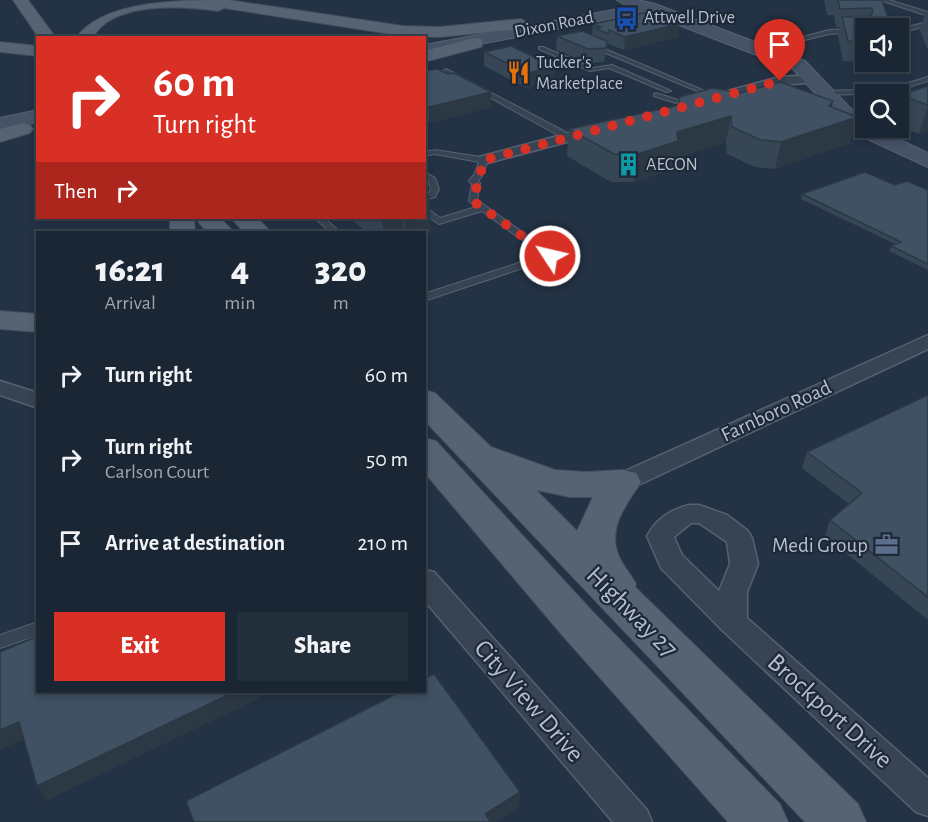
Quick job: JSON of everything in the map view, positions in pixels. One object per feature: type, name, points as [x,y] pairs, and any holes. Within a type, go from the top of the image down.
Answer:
[{"type":"main road","points":[[198,0],[403,31],[461,31],[521,24]]},
{"type":"main road","points":[[85,36],[89,25],[112,12],[136,5],[171,2],[209,4],[307,22],[322,28],[329,36]]},
{"type":"main road","name":"Dixon Road","points":[[426,42],[641,3],[675,2]]},
{"type":"main road","points":[[641,3],[799,65],[843,112],[868,132],[928,161]]},
{"type":"main road","name":"Dixon Road","points":[[426,50],[502,35],[641,3]]},
{"type":"main road","points":[[19,7],[46,36]]},
{"type":"main road","points":[[426,56],[502,35]]},
{"type":"main road","points":[[0,47],[36,51]]},
{"type":"main road","points":[[0,124],[33,124]]},
{"type":"main road","points":[[0,135],[33,124]]},
{"type":"main road","points":[[208,219],[221,231]]},
{"type":"main road","points":[[244,219],[257,231]]},
{"type":"main road","points":[[0,308],[36,308]]},
{"type":"main road","points":[[0,320],[36,323]]},
{"type":"main road","name":"Highway 27","points":[[426,402],[840,822]]},
{"type":"main road","points":[[474,450],[514,472],[556,484],[581,486],[623,482]]},
{"type":"main road","name":"Highway 27","points":[[426,451],[578,624],[762,822]]},
{"type":"main road","points":[[623,482],[609,500],[598,523],[597,552],[633,614]]},
{"type":"street","points":[[658,113],[686,103],[717,98],[780,81],[820,86]]},
{"type":"street","points":[[484,160],[613,125]]},
{"type":"street","name":"Farnboro Road","points":[[623,482],[928,341]]},
{"type":"street","points":[[0,388],[36,400]]},
{"type":"street","name":"City View Drive","points":[[426,582],[635,822]]},
{"type":"street","name":"Brockport Drive","points":[[733,623],[928,800]]},
{"type":"lane","points":[[883,0],[928,14]]},
{"type":"lane","points":[[909,28],[928,24]]},
{"type":"lane","points":[[755,47],[829,32],[855,31]]},
{"type":"lane","points":[[585,43],[717,98]]},
{"type":"lane","points":[[542,48],[592,70],[610,66],[686,103]]},
{"type":"lane","points":[[446,71],[568,137]]},
{"type":"lane","points":[[820,86],[888,91],[928,79]]},
{"type":"lane","points":[[426,154],[435,152],[484,160],[477,179],[473,201],[550,256],[426,297]]},
{"type":"lane","points":[[426,176],[432,180],[435,189],[432,195],[426,197]]},
{"type":"lane","points":[[426,211],[439,221],[483,208]]},
{"type":"lane","points":[[320,219],[334,231]]},
{"type":"lane","points":[[0,642],[36,629]]},
{"type":"building","points":[[838,0],[882,0],[888,18],[855,18],[855,42],[848,41],[842,17],[871,16],[873,10],[871,8],[840,9]]},
{"type":"building","points":[[648,12],[679,24],[625,37],[609,30],[608,34],[595,28],[601,27],[593,24]]},
{"type":"building","points":[[582,31],[607,41],[606,48],[588,49],[557,36]]},
{"type":"building","points":[[511,46],[555,67],[527,73],[484,52]]},
{"type":"building","points":[[437,69],[448,74],[454,73],[491,92],[429,107],[426,106],[426,71]]},
{"type":"building","points":[[780,82],[833,101],[829,106],[855,118],[781,142],[761,140],[732,127],[731,116],[677,132],[678,141],[638,154],[614,154],[569,129],[680,105],[679,97],[713,88],[740,93]]},
{"type":"building","points":[[928,86],[928,105],[909,98],[909,92]]},
{"type":"building","points":[[865,172],[895,185],[907,181],[928,190],[928,264],[891,246],[901,242],[802,194]]},
{"type":"building","points":[[928,395],[928,597],[830,520],[862,493],[807,452]]},
{"type":"building","points":[[36,637],[36,693],[232,693],[37,786],[19,722],[0,730],[0,652]]},
{"type":"building","points":[[434,674],[520,792],[485,814],[491,822],[194,822],[186,801],[398,693],[426,693],[426,678]]},
{"type":"place","name":"Attwell Drive","points":[[626,18]]},
{"type":"place","name":"Tucker's Marketplace","points":[[518,73]]},
{"type":"place","name":"AECON","points":[[628,165]]},
{"type":"place","name":"Medi Group","points":[[886,545]]},
{"type":"route","points":[[550,256],[473,201],[484,160],[780,81]]}]
